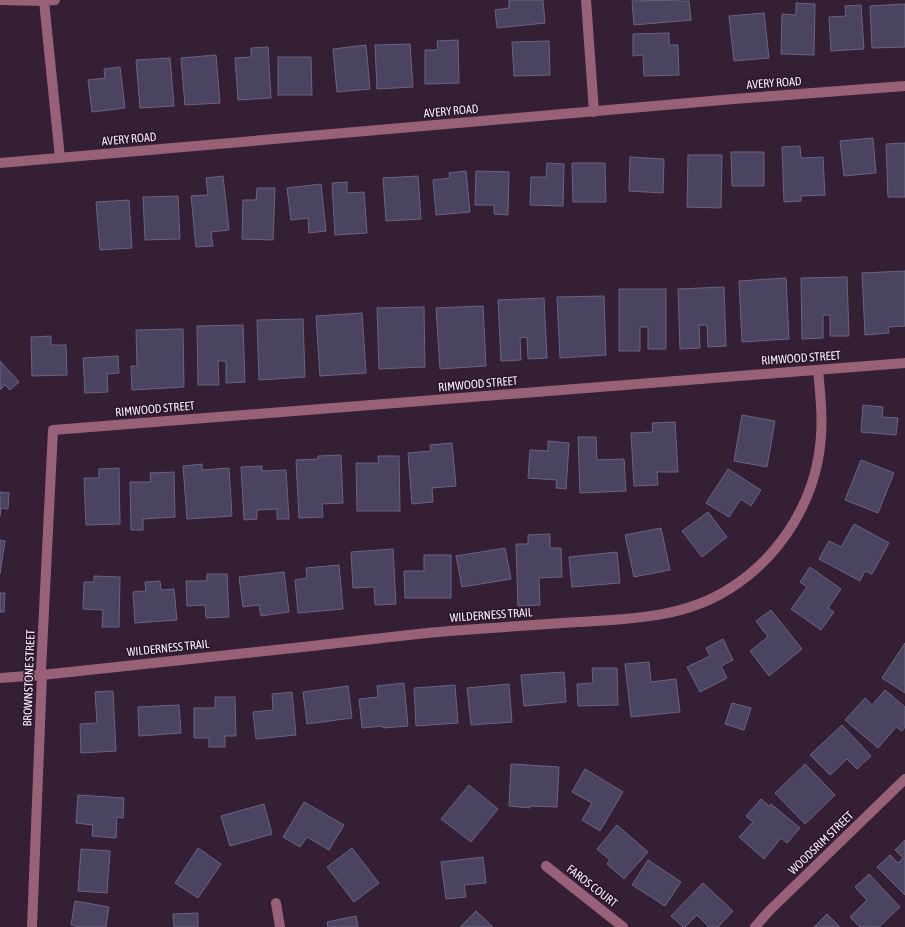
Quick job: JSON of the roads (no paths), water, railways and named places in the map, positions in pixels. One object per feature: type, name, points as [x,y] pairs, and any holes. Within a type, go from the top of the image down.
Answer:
[{"type":"street","points":[[0,0],[55,0]]},
{"type":"street","points":[[586,0],[594,112]]},
{"type":"street","points":[[44,1],[60,158]]},
{"type":"street","name":"AVERY ROAD","points":[[0,163],[905,86]]},
{"type":"street","name":"RIMWOOD STREET","points":[[53,430],[905,363]]},
{"type":"street","name":"WILDERNESS TRAIL","points":[[0,678],[42,675],[450,631],[638,618],[691,607],[710,600],[728,590],[756,569],[775,549],[788,533],[807,497],[814,477],[821,437],[822,416],[818,370]]},
{"type":"street","name":"BROWNSTONE STREET","points":[[32,927],[42,675],[41,663],[53,430]]},
{"type":"street","name":"WOODSRIM STREET","points":[[755,927],[905,779]]},
{"type":"street","name":"FAROS COURT","points":[[546,866],[623,927]]},
{"type":"street","points":[[276,903],[280,927]]}]
